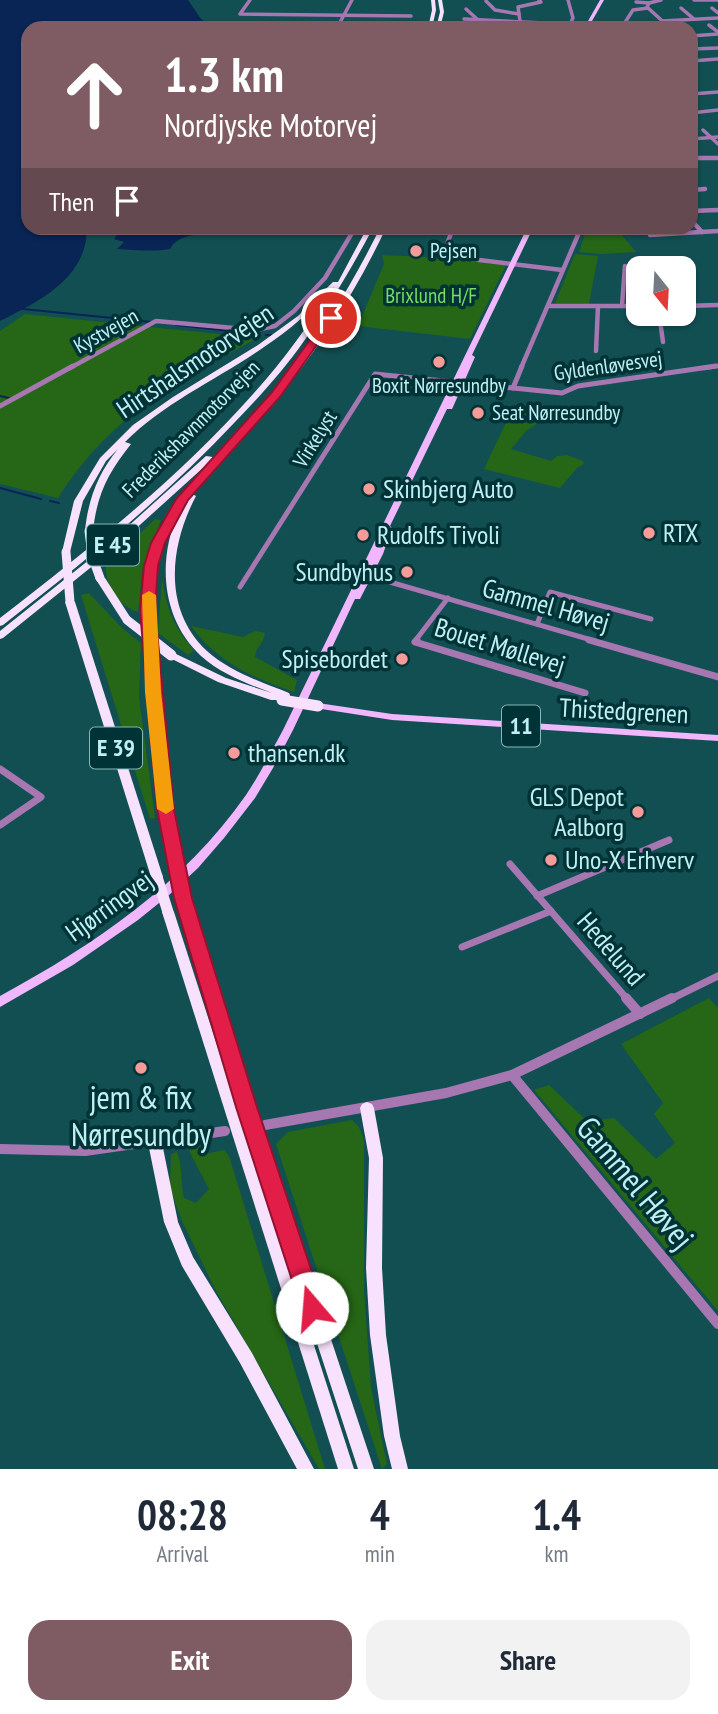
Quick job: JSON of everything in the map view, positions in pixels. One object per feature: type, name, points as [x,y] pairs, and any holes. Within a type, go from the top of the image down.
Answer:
[{"type":"highway","points":[[442,0],[447,18]]},
{"type":"highway","points":[[440,21],[442,0]]},
{"type":"highway","points":[[429,21],[433,2]]},
{"type":"highway","name":"E 45","points":[[350,265],[366,235]]},
{"type":"highway","name":"E 45","points":[[302,359],[345,298],[379,235]]},
{"type":"highway","name":"Hirtshalsmotorvejen","points":[[346,1469],[70,602],[65,552],[67,536],[83,487],[111,450],[155,410],[282,334],[312,310],[350,265]]},
{"type":"highway","name":"Frederikshavnmotorvejen","points":[[0,621],[44,589],[130,517],[230,423],[315,325],[350,265]]},
{"type":"highway","name":"11","points":[[241,359],[149,421],[117,454],[99,481],[91,510],[89,531],[92,556],[100,578],[127,620],[171,655],[222,680],[322,707]]},
{"type":"highway","name":"Frederikshavnmotorvejen","points":[[0,638],[107,550],[187,479],[302,359]]},
{"type":"highway","name":"E 39","points":[[302,359],[276,394],[182,499],[158,543],[151,566],[147,610],[166,809],[183,898],[247,1107],[366,1469]]},
{"type":"highway","name":"11","points":[[276,394],[189,500],[178,524],[169,570],[174,604],[180,622],[203,653],[234,673],[283,698]]},
{"type":"highway","points":[[367,1108],[376,1158],[374,1268],[378,1335],[400,1469]]},
{"type":"highway","points":[[155,1143],[171,1222],[187,1261],[258,1380],[306,1469]]},
{"type":"main road","points":[[587,21],[602,0]]},
{"type":"main road","name":"Hjørringvej","points":[[0,1002],[116,932],[171,889],[215,843],[246,803],[264,775],[365,575],[431,433],[447,411],[474,342],[526,235]]},
{"type":"main road","name":"Thistedgrenen","points":[[322,707],[392,717],[479,724],[718,738]]},
{"type":"street","points":[[250,0],[240,14],[411,16]]},
{"type":"street","points":[[341,21],[352,0]]},
{"type":"street","points":[[514,0],[521,5],[542,1]]},
{"type":"street","points":[[568,0],[572,21]]},
{"type":"street","points":[[636,2],[661,0]]},
{"type":"street","points":[[694,0],[718,1]]},
{"type":"street","points":[[486,1],[495,10],[519,14]]},
{"type":"street","points":[[648,8],[649,3]]},
{"type":"street","points":[[520,21],[518,7],[521,5]]},
{"type":"street","points":[[648,8],[662,21],[718,16],[712,8]]},
{"type":"street","points":[[626,21],[633,10],[648,8]]},
{"type":"street","points":[[681,8],[694,19]]},
{"type":"street","points":[[466,9],[477,21]]},
{"type":"street","points":[[464,19],[477,21]]},
{"type":"street","points":[[709,25],[718,33]]},
{"type":"street","points":[[698,35],[718,33]]},
{"type":"street","points":[[698,49],[718,48]]},
{"type":"street","points":[[698,60],[718,59]]},
{"type":"street","points":[[698,93],[718,92]]},
{"type":"street","points":[[698,112],[718,110]]},
{"type":"street","points":[[703,130],[718,144]]},
{"type":"street","points":[[698,139],[718,137]]},
{"type":"street","points":[[698,158],[718,158]]},
{"type":"street","points":[[698,190],[705,189]]},
{"type":"street","points":[[698,211],[718,210]]},
{"type":"street","points":[[698,228],[702,232]]},
{"type":"street","points":[[698,232],[718,231]]},
{"type":"street","name":"Kystvejen","points":[[0,406],[154,322],[269,329],[286,318],[325,278],[351,235]]},
{"type":"street","points":[[450,235],[444,252],[447,256],[562,270]]},
{"type":"street","points":[[513,388],[578,235]]},
{"type":"street","points":[[622,306],[625,266]]},
{"type":"street","points":[[696,306],[718,305]]},
{"type":"street","points":[[548,306],[626,306]]},
{"type":"street","points":[[596,351],[598,306]]},
{"type":"street","points":[[661,326],[663,342]]},
{"type":"street","name":"Gyldenløvesvej","points":[[457,384],[562,393],[578,386],[718,366]]},
{"type":"street","name":"Virkelyst","points":[[240,587],[375,374],[457,384]]},
{"type":"street","name":"Gammel Høvej","points":[[365,575],[718,677]]},
{"type":"street","points":[[537,624],[551,592],[651,619]]},
{"type":"street","name":"Bouet Møllevej","points":[[448,598],[415,642],[585,693]]},
{"type":"street","points":[[0,769],[41,797],[0,825]]},
{"type":"street","name":"Hedelund","points":[[537,895],[669,840]]},
{"type":"street","name":"Hedelund","points":[[510,864],[640,1014]]},
{"type":"street","name":"Hedelund","points":[[463,947],[551,911]]},
{"type":"street","points":[[265,1125],[466,1089],[512,1076],[718,976]]},
{"type":"street","name":"Gammel Høvej","points":[[512,1076],[718,1324]]},
{"type":"street","points":[[0,1149],[78,1152],[225,1131]]},
{"type":"green space","points":[[585,235],[622,235],[636,252],[601,254],[579,252]]},
{"type":"green space","points":[[575,254],[598,256],[589,304],[557,304],[555,303]]},
{"type":"green space","name":"Brixlund H/F","points":[[382,255],[447,258],[506,265],[470,339],[358,326],[384,264]]},
{"type":"green space","points":[[25,314],[257,338],[146,404],[100,444],[58,498],[0,484],[0,331]]},
{"type":"green space","points":[[513,408],[546,417],[526,431],[511,449],[551,461],[557,456],[567,455],[583,461],[584,464],[577,468],[560,488],[484,469]]},
{"type":"green space","points":[[155,519],[161,520],[143,566],[138,612],[114,595],[106,574],[106,566]]},
{"type":"green space","points":[[162,578],[172,617],[194,650],[188,655],[158,633]]},
{"type":"green space","points":[[89,593],[122,628],[141,643],[139,697],[155,818],[150,819],[81,595]]},
{"type":"green space","points":[[191,626],[243,637],[255,631],[265,633],[255,657],[297,680],[294,692],[264,681],[224,659],[201,639]]},
{"type":"green space","points":[[709,998],[718,1008],[718,1311],[534,1090],[549,1085],[588,1122],[614,1118],[656,1159],[675,1143],[654,1114],[663,1103],[621,1044]]},
{"type":"green space","points":[[352,1120],[359,1127],[364,1140],[364,1291],[371,1388],[387,1464],[382,1469],[276,1144],[288,1132]]},
{"type":"green space","points":[[194,1145],[205,1146],[205,1154],[224,1150],[229,1156],[325,1469],[319,1469],[215,1289],[182,1221],[170,1188],[171,1154],[177,1152],[179,1158],[184,1198],[196,1203],[209,1189],[189,1151]]},
{"type":"water","points":[[0,0],[188,0],[204,21],[21,21],[21,235],[86,235],[79,261],[58,286],[0,321]]},
{"type":"water","points":[[117,235],[194,235],[181,239],[170,249],[151,251],[117,249],[124,242],[114,239]]},
{"type":"waterway","points":[[23,309],[152,322]]},
{"type":"waterway","points":[[176,325],[256,334]]},
{"type":"waterway","points":[[266,335],[271,335]]},
{"type":"waterway","points":[[0,396],[9,398]]},
{"type":"waterway","points":[[0,488],[41,499]]},
{"type":"waterway","points":[[50,501],[59,503]]},
{"type":"slow traffic","points":[[149,595],[147,610],[153,692],[166,809]]},
{"type":"place","name":"Pejsen","points":[[416,251]]},
{"type":"place","name":"Boxit Nørresundby","points":[[439,362]]},
{"type":"place","name":"Seat Nørresundby","points":[[478,413]]},
{"type":"place","name":"Skinbjerg Auto","points":[[369,489]]},
{"type":"place","name":"RTX","points":[[649,533]]},
{"type":"place","name":"Rudolfs Tivoli","points":[[363,535]]},
{"type":"place","name":"Sundbyhus","points":[[407,572]]},
{"type":"place","name":"Spisebordet","points":[[402,659]]},
{"type":"place","name":"thansen.dk","points":[[234,753]]},
{"type":"place","name":"GLS Depot Aalborg","points":[[638,812]]},
{"type":"place","name":"Uno-X Erhverv","points":[[551,860]]},
{"type":"place","name":"jem & fix Nørresundby","points":[[141,1068]]},
{"type":"route","points":[[312,1308],[183,898],[166,809],[147,610],[151,566],[158,543],[182,499],[276,394],[331,318]]}]
